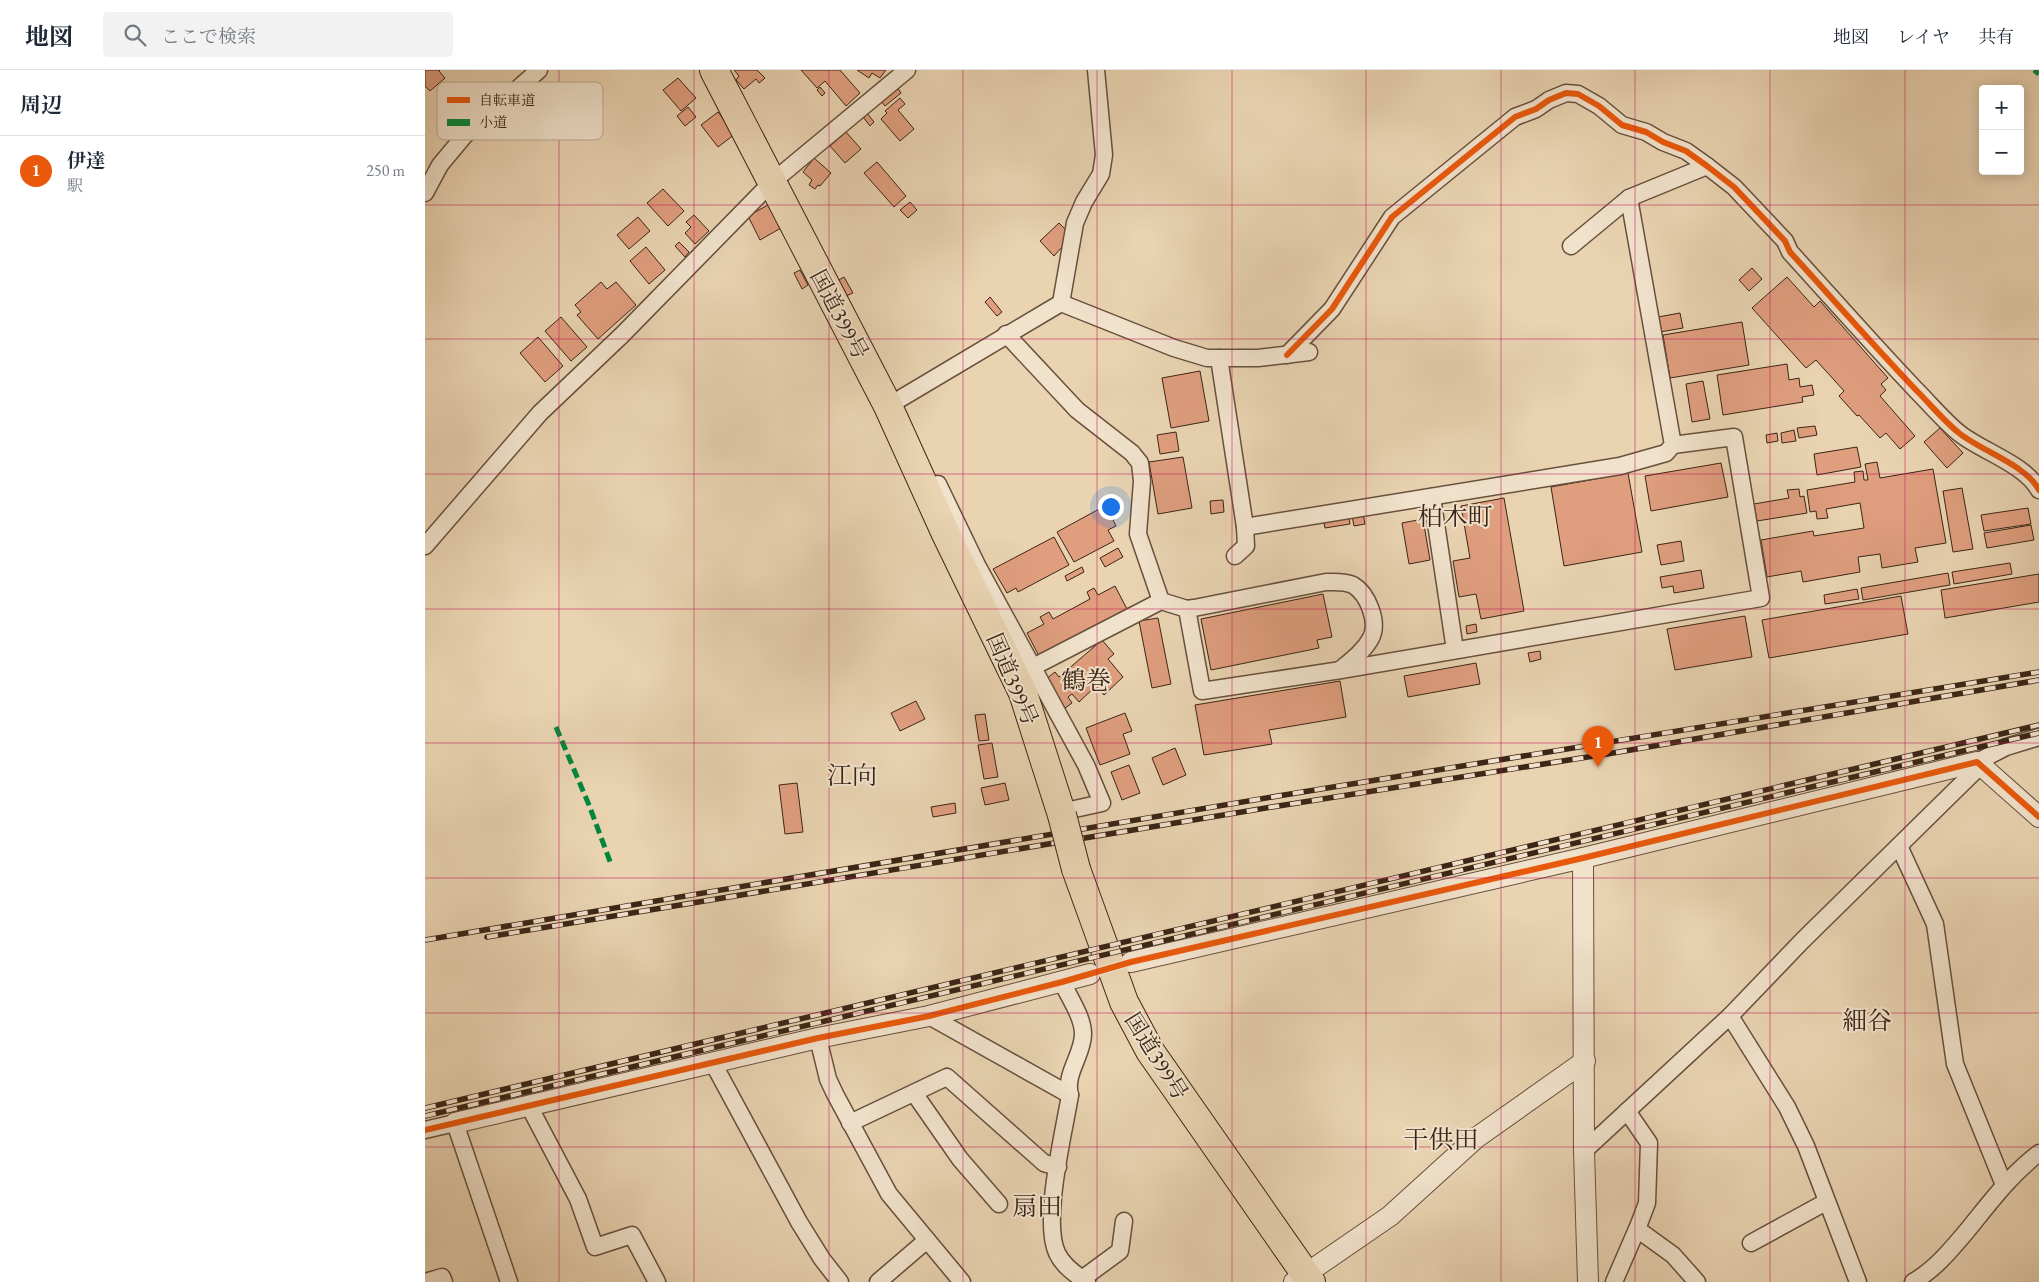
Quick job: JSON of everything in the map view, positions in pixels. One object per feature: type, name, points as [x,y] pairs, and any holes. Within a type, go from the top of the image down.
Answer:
[{"type":"highway","name":"国道399号","points":[[715,70],[888,406],[946,534],[1023,693],[1076,869],[1124,1002],[1150,1050],[1303,1279]]},
{"type":"street","points":[[525,82],[539,70]]},
{"type":"street","points":[[425,545],[540,413],[622,335],[771,182],[907,70]]},
{"type":"street","points":[[1061,303],[1075,222],[1084,202],[1101,174],[1103,164],[1104,155],[1096,70]]},
{"type":"street","points":[[1287,355],[1332,310],[1392,217],[1515,117],[1536,109],[1549,100],[1566,93],[1578,94],[1599,106],[1622,125],[1647,132],[1663,142],[1686,151],[1735,187],[1785,241],[1790,252],[1892,365],[1959,434],[1989,450],[2011,465],[2035,483],[2039,490]]},
{"type":"street","points":[[425,193],[440,165],[461,140]]},
{"type":"street","points":[[1571,246],[1629,198],[1707,166]]},
{"type":"street","points":[[1629,198],[1673,445]]},
{"type":"street","points":[[888,406],[1061,303]]},
{"type":"street","points":[[1061,303],[1174,348],[1207,358],[1258,358],[1309,352]]},
{"type":"street","points":[[1006,334],[1077,410],[1132,453],[1140,463],[1142,481],[1138,534],[1161,601]]},
{"type":"street","points":[[1219,358],[1245,527],[1246,546],[1235,556]]},
{"type":"street","points":[[1187,609],[1202,691],[1341,670],[1761,598],[1734,437],[1673,445],[1666,454],[1620,466],[1245,527]]},
{"type":"street","points":[[908,451],[932,472],[977,564],[1086,765],[1102,803],[1061,814]]},
{"type":"street","points":[[1432,497],[1455,650]]},
{"type":"street","points":[[1033,667],[1161,601],[1187,609],[1325,582],[1352,584],[1366,601],[1373,619],[1373,630],[1363,649],[1341,670]]},
{"type":"street","points":[[1131,962],[1979,764],[2032,739],[2039,726]]},
{"type":"street","points":[[1979,764],[2039,816]]},
{"type":"street","points":[[1585,1151],[1730,1016],[1979,764]]},
{"type":"street","points":[[1899,846],[1935,924],[1955,1064],[2004,1185]]},
{"type":"street","points":[[1583,858],[1588,1282]]},
{"type":"street","points":[[425,1130],[818,1038],[929,1016],[1090,974]]},
{"type":"street","points":[[1062,982],[1079,1017],[1083,1036],[1068,1086],[1070,1095],[1057,1167],[1051,1225],[1053,1243],[1065,1266],[1084,1280],[1120,1251],[1124,1221]]},
{"type":"street","points":[[929,1016],[1070,1095]]},
{"type":"street","points":[[1730,1016],[1787,1107],[1806,1146],[1858,1282]]},
{"type":"street","points":[[818,1038],[828,1079],[889,1194],[962,1282]]},
{"type":"street","points":[[1303,1279],[1390,1216],[1476,1138],[1585,1061]]},
{"type":"street","points":[[713,1063],[799,1222],[822,1259],[840,1282]]},
{"type":"street","points":[[850,1123],[947,1077],[1044,1163],[1057,1167]]},
{"type":"street","points":[[914,1092],[960,1159],[999,1204]]},
{"type":"street","points":[[529,1106],[578,1199],[595,1247],[632,1235],[657,1282]]},
{"type":"street","points":[[1614,1282],[1647,1203],[1649,1143],[1627,1111]]},
{"type":"street","points":[[455,1124],[509,1282]]},
{"type":"street","points":[[1922,1280],[1950,1251],[2004,1185],[2023,1165],[2039,1153]]},
{"type":"street","points":[[1751,1243],[1826,1202]]},
{"type":"street","points":[[1636,1232],[1637,1229],[1673,1256],[1697,1282]]},
{"type":"street","points":[[878,1282],[927,1240]]},
{"type":"street","points":[[425,1282],[442,1277],[444,1282]]},
{"type":"building","points":[[425,70],[440,70],[445,78],[440,82],[437,82],[437,85],[430,91],[425,86]]},
{"type":"building","points":[[734,70],[757,70],[765,78],[759,83],[756,79],[744,89],[736,80],[739,76]]},
{"type":"building","points":[[801,70],[840,70],[860,93],[846,106],[825,81],[817,88]]},
{"type":"building","points":[[857,70],[886,70],[880,78],[872,73],[869,78]]},
{"type":"building","points":[[678,78],[696,98],[681,111],[663,90]]},
{"type":"building","points":[[820,87],[825,93],[822,96],[817,90]]},
{"type":"building","points":[[897,87],[901,93],[885,106],[881,101]]},
{"type":"building","points":[[900,98],[905,104],[898,110],[914,129],[900,141],[881,119],[887,113],[885,111]]},
{"type":"building","points":[[688,107],[696,117],[685,126],[677,116]]},
{"type":"building","points":[[718,112],[735,134],[718,147],[701,125]]},
{"type":"building","points":[[867,113],[874,122],[870,126],[863,117]]},
{"type":"building","points":[[846,132],[861,149],[845,163],[830,146]]},
{"type":"building","points":[[814,158],[831,173],[815,189],[809,185],[812,180],[803,172]]},
{"type":"building","points":[[877,162],[906,196],[894,207],[864,173]]},
{"type":"building","points":[[663,189],[684,211],[668,226],[647,203]]},
{"type":"building","points":[[910,202],[917,210],[908,218],[900,210]]},
{"type":"building","points":[[768,205],[781,228],[760,240],[748,216]]},
{"type":"building","points":[[694,215],[709,231],[695,244],[685,233],[691,227],[686,222]]},
{"type":"building","points":[[638,217],[650,231],[629,249],[617,235]]},
{"type":"building","points":[[1059,223],[1066,230],[1063,246],[1054,256],[1040,241]]},
{"type":"building","points":[[679,242],[689,252],[685,257],[675,246]]},
{"type":"building","points":[[646,247],[665,270],[649,284],[630,261]]},
{"type":"building","points":[[1752,268],[1762,279],[1749,291],[1739,280]]},
{"type":"building","points":[[800,270],[808,285],[802,289],[794,273]]},
{"type":"building","points":[[844,277],[853,293],[846,296],[837,281]]},
{"type":"building","points":[[1787,277],[1814,307],[1820,301],[1888,378],[1881,384],[1886,390],[1880,396],[1915,436],[1900,449],[1886,433],[1880,438],[1859,415],[1857,416],[1839,396],[1844,391],[1816,360],[1806,368],[1752,308]]},
{"type":"building","points":[[601,282],[607,289],[616,282],[636,305],[598,339],[577,315],[581,312],[575,305]]},
{"type":"building","points":[[990,297],[1002,312],[997,316],[985,302]]},
{"type":"building","points":[[1680,313],[1683,328],[1660,332],[1658,317]]},
{"type":"building","points":[[561,317],[587,347],[571,361],[545,331]]},
{"type":"building","points":[[1742,322],[1749,365],[1670,378],[1663,335]]},
{"type":"building","points":[[538,337],[563,366],[545,382],[520,353]]},
{"type":"building","points":[[1787,364],[1789,380],[1799,378],[1800,387],[1812,385],[1814,395],[1802,397],[1803,402],[1723,415],[1717,375]]},
{"type":"building","points":[[1200,371],[1209,421],[1171,428],[1162,378]]},
{"type":"building","points":[[1703,381],[1710,419],[1692,422],[1686,384]]},
{"type":"building","points":[[1815,426],[1817,435],[1799,438],[1797,428]]},
{"type":"building","points":[[1940,428],[1963,453],[1947,468],[1924,442]]},
{"type":"building","points":[[1794,430],[1796,441],[1782,443],[1781,433]]},
{"type":"building","points":[[1176,432],[1179,451],[1160,454],[1157,435]]},
{"type":"building","points":[[1777,433],[1778,441],[1767,443],[1766,435]]},
{"type":"building","points":[[1857,447],[1861,467],[1817,475],[1814,454]]},
{"type":"building","points":[[1183,457],[1192,508],[1158,514],[1149,462]]},
{"type":"building","points":[[1877,462],[1880,478],[1933,469],[1946,543],[1915,548],[1918,562],[1882,568],[1880,554],[1858,557],[1860,572],[1803,582],[1801,571],[1767,577],[1761,540],[1813,531],[1814,536],[1864,528],[1860,503],[1826,509],[1828,518],[1817,519],[1816,511],[1810,512],[1807,490],[1855,482],[1854,472],[1863,471],[1864,480],[1868,480],[1865,464]]},
{"type":"building","points":[[1721,463],[1728,497],[1651,511],[1645,476]]},
{"type":"building","points":[[1628,473],[1642,552],[1564,566],[1551,487]]},
{"type":"building","points":[[1962,488],[1973,549],[1953,552],[1943,491]]},
{"type":"building","points":[[1799,489],[1800,497],[1804,496],[1807,513],[1757,521],[1754,504],[1789,498],[1787,490]]},
{"type":"building","points":[[1504,498],[1524,611],[1481,619],[1476,594],[1459,597],[1453,561],[1470,558],[1461,506]]},
{"type":"building","points":[[1223,500],[1224,512],[1211,514],[1210,501]]},
{"type":"building","points":[[1112,502],[1119,516],[1113,520],[1116,526],[1108,530],[1114,541],[1074,562],[1057,532]]},
{"type":"building","points":[[2028,508],[2031,524],[1984,531],[1981,515]]},
{"type":"building","points":[[1363,514],[1365,524],[1354,526],[1352,516]]},
{"type":"building","points":[[1349,518],[1350,524],[1325,528],[1324,523]]},
{"type":"building","points":[[1423,519],[1430,560],[1409,564],[1402,523]]},
{"type":"building","points":[[2031,525],[2034,540],[1987,548],[1984,533]]},
{"type":"building","points":[[1054,537],[1069,565],[1018,592],[1016,588],[1007,593],[993,569]]},
{"type":"building","points":[[1681,541],[1684,561],[1661,565],[1657,545]]},
{"type":"building","points":[[1118,548],[1123,557],[1105,567],[1100,558]]},
{"type":"building","points":[[2010,563],[2012,574],[1954,584],[1952,572]]},
{"type":"building","points":[[1082,567],[1084,572],[1067,581],[1065,576]]},
{"type":"building","points":[[1701,570],[1704,588],[1674,593],[1673,586],[1662,588],[1660,577]]},
{"type":"building","points":[[1948,573],[1950,585],[1863,600],[1861,588]]},
{"type":"building","points":[[2039,574],[2039,602],[1945,618],[1941,590]]},
{"type":"building","points":[[1115,586],[1127,609],[1039,656],[1027,633],[1044,624],[1040,617],[1049,612],[1053,619],[1090,599],[1087,592],[1094,588],[1098,595]]},
{"type":"building","points":[[1857,589],[1859,599],[1825,604],[1824,595]]},
{"type":"building","points":[[1323,594],[1332,637],[1317,640],[1319,648],[1211,670],[1201,619]]},
{"type":"building","points":[[1901,596],[1908,634],[1769,658],[1762,620]]},
{"type":"building","points":[[1745,616],[1752,657],[1675,670],[1667,629]]},
{"type":"building","points":[[1158,618],[1171,684],[1152,688],[1139,621]]},
{"type":"building","points":[[1476,624],[1477,632],[1467,634],[1466,626]]},
{"type":"building","points":[[1102,640],[1114,654],[1108,659],[1123,677],[1104,695],[1096,686],[1079,702],[1072,694],[1068,697],[1072,703],[1064,709],[1046,679],[1055,672],[1059,677]]},
{"type":"building","points":[[1540,651],[1541,659],[1530,662],[1528,653]]},
{"type":"building","points":[[1476,663],[1480,684],[1408,697],[1404,676]]},
{"type":"building","points":[[1340,681],[1346,717],[1269,730],[1272,744],[1204,755],[1195,705]]},
{"type":"building","points":[[916,701],[925,719],[900,731],[891,713]]},
{"type":"building","points":[[1125,713],[1132,731],[1123,734],[1130,754],[1100,765],[1086,728]]},
{"type":"building","points":[[985,714],[989,740],[979,741],[975,715]]},
{"type":"building","points":[[992,743],[998,777],[984,779],[978,745]]},
{"type":"building","points":[[1175,748],[1186,775],[1163,785],[1152,758]]},
{"type":"building","points":[[1129,765],[1140,793],[1122,800],[1111,772]]},
{"type":"building","points":[[797,783],[803,832],[785,834],[779,785]]},
{"type":"building","points":[[1005,783],[1009,800],[985,805],[981,788]]},
{"type":"building","points":[[955,803],[956,813],[933,817],[931,807]]},
{"type":"railway","points":[[425,940],[1278,796],[2039,672]]},
{"type":"railway","points":[[487,937],[1272,807],[1613,753],[2039,680]]},
{"type":"railway","points":[[425,1108],[2039,725]]},
{"type":"railway","points":[[425,1116],[2039,733]]},
{"type":"marked path","points":[[2034,70],[2039,74]]},
{"type":"marked path","points":[[556,727],[589,805],[611,864]]},
{"type":"cycle path","points":[[1287,355],[1332,309],[1392,217],[1515,117],[1536,109],[1549,100],[1566,93],[1578,94],[1599,106],[1622,125],[1646,132],[1663,142],[1686,151],[1734,187],[1785,241],[1790,252],[1942,418],[1968,440],[2002,458],[2024,473],[2039,490]]},
{"type":"cycle path","points":[[425,1130],[818,1038],[929,1016],[1062,982],[1131,962],[1583,858],[1977,762],[2039,817]]},
{"type":"place","name":"伊達","points":[[1598,767]]},
{"type":"district","name":"柏木町","points":[[1455,516]]},
{"type":"district","name":"鶴巻","points":[[1086,680]]},
{"type":"district","name":"江向","points":[[852,775]]},
{"type":"district","name":"細谷","points":[[1867,1020]]},
{"type":"district","name":"干供田","points":[[1441,1139]]},
{"type":"district","name":"扇田","points":[[1037,1206]]}]
